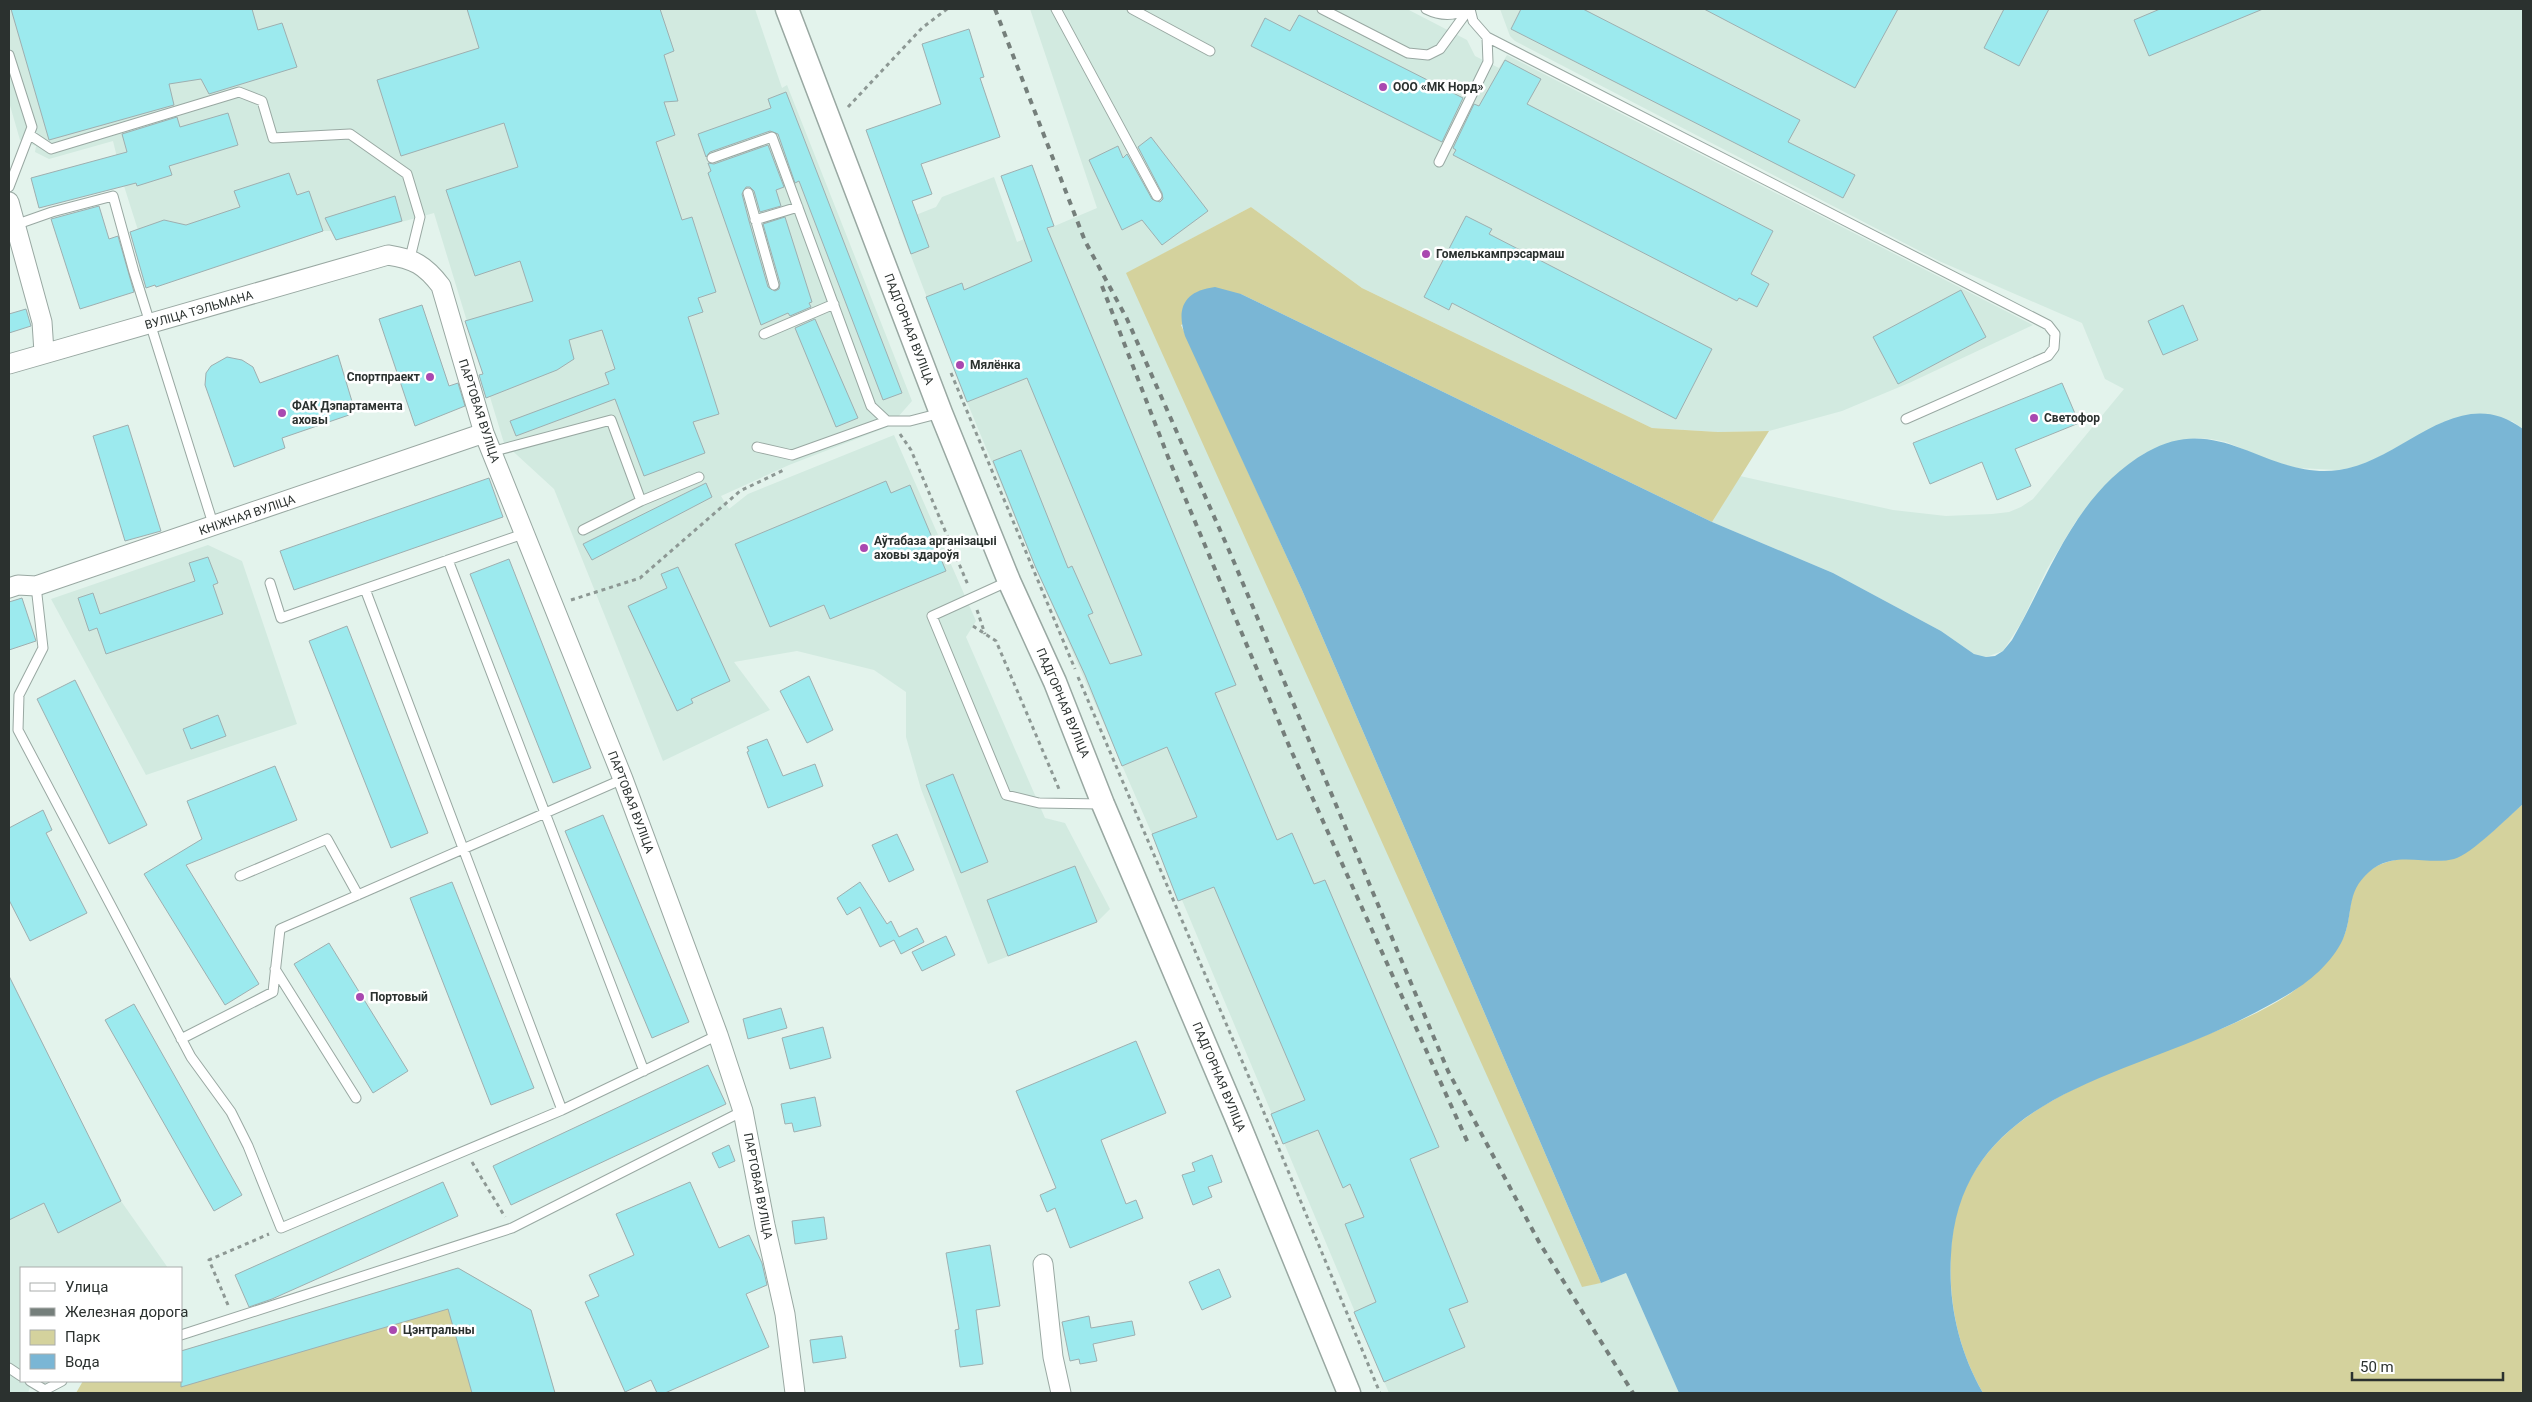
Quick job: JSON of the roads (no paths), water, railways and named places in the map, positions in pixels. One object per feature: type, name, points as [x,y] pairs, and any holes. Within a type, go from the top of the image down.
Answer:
[{"type":"street","name":"ПАДГОРНАЯ ВУЛІЦА","points":[[787,9],[941,413],[1009,581],[1055,682],[1103,804],[1236,1117],[1349,1393]]},
{"type":"street","points":[[9,202],[42,322],[44,352]]},
{"type":"street","name":"ПАРТОВАЯ ВУЛІЦА","points":[[388,254],[410,258],[429,271],[441,286],[491,452],[623,779],[718,1035],[744,1111],[765,1225],[785,1314],[794,1393]]},
{"type":"street","name":"ВУЛІЦА ТЭЛЬМАНА","points":[[9,364],[44,352],[150,324],[388,254]]},
{"type":"street","name":"КНІЖНАЯ ВУЛІЦА","points":[[9,588],[18,585],[36,586],[214,527],[484,433]]},
{"type":"street","points":[[1044,1264],[1053,1357],[1061,1393]]},
{"type":"lane","points":[[1056,9],[1157,196]]},
{"type":"lane","points":[[1132,9],[1210,51]]},
{"type":"lane","points":[[1322,9],[1408,53],[1428,55],[1440,50],[1469,9]]},
{"type":"lane","points":[[1426,9],[1444,15],[1461,13],[1469,9]]},
{"type":"lane","points":[[1469,9],[1473,21],[1487,37],[2048,326],[2055,334],[2054,348],[2048,356],[1906,419]]},
{"type":"lane","points":[[1440,162],[1488,62],[1487,37]]},
{"type":"lane","points":[[9,55],[32,128],[9,187]]},
{"type":"lane","points":[[30,135],[51,149],[239,92],[262,101],[273,138],[350,134],[406,174],[420,217],[410,258]]},
{"type":"lane","points":[[712,158],[772,137],[871,406],[887,421]]},
{"type":"lane","points":[[748,193],[774,285]]},
{"type":"lane","points":[[15,225],[52,212],[113,196],[150,324],[214,527]]},
{"type":"lane","points":[[756,220],[798,206]]},
{"type":"lane","points":[[764,334],[834,304]]},
{"type":"lane","points":[[757,447],[792,454],[887,421],[910,421],[941,413]]},
{"type":"lane","points":[[491,452],[611,420],[641,501]]},
{"type":"lane","points":[[583,530],[641,501],[699,477]]},
{"type":"lane","points":[[270,583],[281,618],[523,534]]},
{"type":"lane","points":[[448,560],[644,1071]]},
{"type":"lane","points":[[1009,581],[932,616],[1006,795],[1039,803],[1103,804]]},
{"type":"lane","points":[[36,586],[43,648],[19,695],[18,730],[191,1057],[231,1112],[244,1137],[281,1228],[562,1110],[718,1035]]},
{"type":"lane","points":[[365,589],[562,1110]]},
{"type":"lane","points":[[181,1039],[272,992],[280,929],[623,779]]},
{"type":"lane","points":[[240,876],[327,839],[358,895]]},
{"type":"lane","points":[[275,969],[356,1098]]},
{"type":"lane","points":[[182,1335],[512,1228],[744,1111]]},
{"type":"lane","points":[[9,1368],[20,1375]]},
{"type":"lane","points":[[31,1382],[44,1392],[60,1382]]},
{"type":"water","points":[[1215,287],[1241,294],[1712,522],[1833,573],[1941,631],[1974,654],[1986,657],[1995,656],[2003,651],[2012,640],[2052,562],[2083,512],[2101,489],[2122,469],[2147,452],[2174,441],[2198,438],[2221,442],[2289,466],[2313,470],[2339,470],[2362,464],[2453,418],[2476,414],[2499,416],[2523,429],[2523,804],[2480,843],[2462,856],[2444,861],[2389,861],[2369,872],[2356,888],[2343,939],[2333,956],[2319,971],[2295,990],[2230,1025],[2088,1083],[2047,1104],[2010,1130],[1981,1162],[1960,1203],[1951,1255],[1951,1291],[1957,1327],[1967,1361],[1983,1393],[1679,1393],[1626,1273],[1601,1283],[1302,590],[1185,336],[1182,326],[1182,309],[1185,302],[1196,292]]},
{"type":"railway","points":[[995,9],[1085,241],[1127,319],[1231,555],[1448,1071],[1539,1242],[1633,1393]]},
{"type":"railway","points":[[1102,286],[1170,462],[1290,748],[1468,1143]]},
{"type":"place","name":"ООО «МК Норд»","points":[[1383,87]]},
{"type":"place","name":"Гомелькампрэсармаш","points":[[1426,254]]},
{"type":"place","name":"Мялёнка","points":[[960,365]]},
{"type":"place","name":"Спортпраект","points":[[430,377]]},
{"type":"place","name":"ФАК Дэпартамента аховы","points":[[282,413]]},
{"type":"place","name":"Светофор","points":[[2034,418]]},
{"type":"place","name":"Аўтабаза арганізацыі аховы здароўя","points":[[864,548]]},
{"type":"place","name":"Портовый","points":[[360,997]]},
{"type":"place","name":"Цэнтральны","points":[[393,1330]]}]
